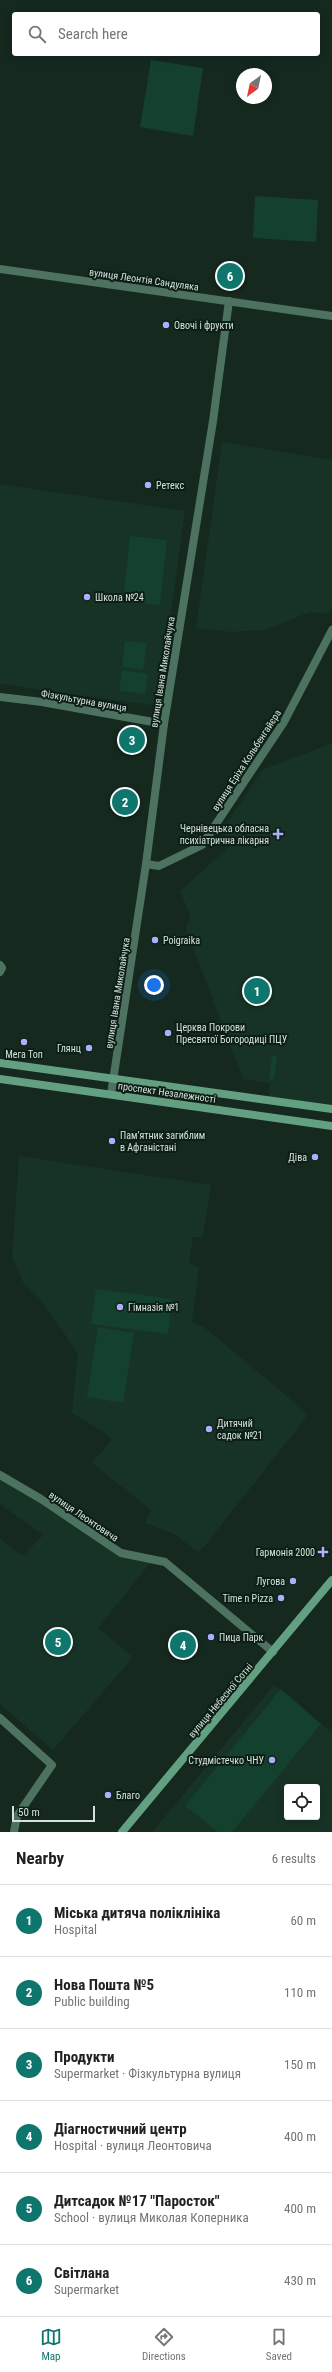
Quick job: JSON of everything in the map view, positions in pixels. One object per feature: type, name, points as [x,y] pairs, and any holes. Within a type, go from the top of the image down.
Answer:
[{"type":"main road","name":"проспект Незалежності","points":[[0,1063],[332,1109]]},
{"type":"main road","name":"проспект Незалежності","points":[[0,1079],[332,1126]]},
{"type":"main road","name":"вулиця Небесної Сотні","points":[[122,1832],[332,1580]]},
{"type":"street","name":"вулиця Леонтія Сандуляка","points":[[0,269],[332,316]]},
{"type":"street","name":"вулиця Івана Миколайчука","points":[[111,1094],[146,864],[164,724],[213,421],[229,301]]},
{"type":"street","name":"вулиця Еріха Кольбенгайєра","points":[[146,864],[159,866],[202,845],[284,722],[332,630]]},
{"type":"street","name":"Фізкультурна вулиця","points":[[0,697],[42,702],[164,724]]},
{"type":"street","points":[[0,965],[2,968],[0,972]]},
{"type":"street","name":"вулиця Леонтовича","points":[[0,1475],[41,1499],[121,1553],[165,1562],[273,1652]]},
{"type":"street","points":[[0,1718],[52,1765],[17,1816],[14,1832]]},
{"type":"shaded area","points":[[151,60],[203,68],[193,136],[140,127]]},
{"type":"shaded area","points":[[255,196],[318,200],[316,242],[253,238]]},
{"type":"shaded area","points":[[222,442],[332,460],[332,606],[327,614],[310,612],[265,630],[231,632],[196,628]]},
{"type":"shaded area","name":"Школа №24","points":[[0,484],[185,511],[158,706],[0,684]]},
{"type":"shaded area","points":[[130,536],[167,540],[160,605],[123,601]]},
{"type":"shaded area","points":[[125,641],[147,643],[143,670],[122,667]]},
{"type":"shaded area","points":[[122,670],[148,674],[145,694],[119,691]]},
{"type":"shaded area","points":[[332,743],[332,1110],[269,1102],[270,1083],[243,1079],[186,929],[190,915],[180,891],[229,847],[223,829],[262,770]]},
{"type":"shaded area","points":[[272,1055],[277,1056],[274,1079],[269,1079]]},
{"type":"shaded area","points":[[19,1156],[211,1185],[203,1237],[193,1237],[189,1264],[199,1267],[192,1322],[203,1326],[306,1412],[305,1419],[199,1553],[174,1534],[145,1523],[151,1510],[92,1463],[112,1439],[72,1413],[78,1353],[39,1298],[24,1284],[12,1257]]},
{"type":"shaded area","points":[[96,1289],[172,1299],[168,1334],[91,1324]]},
{"type":"shaded area","points":[[98,1327],[134,1333],[123,1403],[87,1397]]},
{"type":"shaded area","points":[[3,1478],[120,1554],[151,1562],[98,1628],[133,1657],[53,1750],[0,1704],[0,1539],[23,1556],[43,1535],[0,1504],[0,1480]]},
{"type":"shaded area","name":"Студмістечко ЧНУ","points":[[274,1685],[332,1733],[332,1832],[152,1832]]},
{"type":"shaded area","points":[[281,1689],[321,1724],[232,1832],[218,1832],[185,1806]]},
{"type":"place","name":"Світлана","points":[[230,276]]},
{"type":"place","name":"Овочі і фрукти","points":[[166,325]]},
{"type":"place","name":"Ретекс","points":[[148,485]]},
{"type":"place","name":"Школа №24","points":[[87,597]]},
{"type":"place","name":"Продукти","points":[[132,740]]},
{"type":"place","name":"Нова Пошта №5","points":[[125,802]]},
{"type":"place","name":"Чернівецька обласна психіатрична лікарня","points":[[278,834]]},
{"type":"place","name":"Poigraika","points":[[155,940]]},
{"type":"place","name":"Міська дитяча поліклініка","points":[[257,991]]},
{"type":"place","name":"Церква Покрови Пресвятої Богородиці ПЦУ","points":[[168,1033]]},
{"type":"place","name":"Мега Топ","points":[[24,1042]]},
{"type":"place","name":"Глянц","points":[[89,1048]]},
{"type":"place","name":"Пам’ятник загиблим в Афганістані","points":[[112,1141]]},
{"type":"place","name":"Діва","points":[[315,1157]]},
{"type":"place","name":"Гімназія №1","points":[[120,1307]]},
{"type":"place","name":"Дитячий садок №21","points":[[209,1429]]},
{"type":"place","name":"Гармонія 2000","points":[[323,1552]]},
{"type":"place","name":"Лугова","points":[[293,1581]]},
{"type":"place","name":"Time n Pizza","points":[[281,1598]]},
{"type":"place","name":"Пица Парк","points":[[211,1637]]},
{"type":"place","name":"Дитсадок №17 \"Паросток\"","points":[[58,1642]]},
{"type":"place","name":"Діагностичний центр","points":[[183,1645]]},
{"type":"place","name":"Студмістечко ЧНУ","points":[[272,1760]]},
{"type":"place","name":"Благо","points":[[108,1795]]}]
